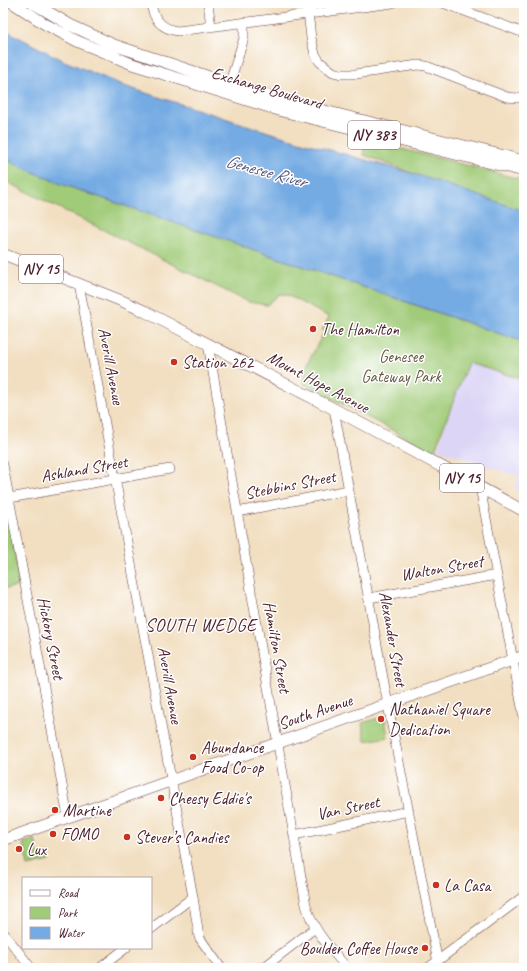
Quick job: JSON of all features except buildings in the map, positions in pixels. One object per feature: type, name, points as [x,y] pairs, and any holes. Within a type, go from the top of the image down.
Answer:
[{"type":"main road","name":"Exchange Boulevard","points":[[13,3],[56,30],[99,51],[127,62],[228,89],[292,102],[524,161]]},
{"type":"main road","name":"Exchange Boulevard","points":[[33,3],[81,30],[114,45],[293,114],[524,171]]},
{"type":"main road","name":"Mount Hope Avenue","points":[[3,254],[134,306],[334,409],[524,511]]},
{"type":"main road","name":"South Avenue","points":[[3,840],[524,656]]},
{"type":"street","points":[[151,3],[155,19],[161,25],[170,30],[182,31],[392,3]]},
{"type":"street","points":[[208,3],[211,27]]},
{"type":"street","points":[[307,3],[315,54],[320,62],[334,72],[348,74],[418,65],[426,66],[507,97],[524,97]]},
{"type":"street","points":[[443,3],[524,33]]},
{"type":"street","points":[[228,89],[244,38],[244,23]]},
{"type":"street","name":"Averill Avenue","points":[[79,284],[172,781],[199,937],[221,968]]},
{"type":"street","name":"Hamilton Street","points":[[208,344],[306,906],[310,919],[315,928],[347,968]]},
{"type":"street","name":"Alexander Street","points":[[334,409],[388,705],[438,964]]},
{"type":"street","name":"Hickory Street","points":[[3,465],[6,499],[68,817]]},
{"type":"street","name":"Ashland Street","points":[[6,499],[170,469]]},
{"type":"street","points":[[480,487],[524,718]]},
{"type":"street","name":"Stebbins Street","points":[[237,512],[348,490]]},
{"type":"street","name":"Walton Street","points":[[369,598],[497,575]]},
{"type":"street","name":"Van Street","points":[[294,835],[409,811]]},
{"type":"street","points":[[428,968],[438,964],[524,896]]},
{"type":"street","points":[[152,928],[193,897]]},
{"type":"street","points":[[263,968],[315,928]]},
{"type":"street","points":[[3,932],[31,968]]},
{"type":"street","points":[[100,968],[125,949]]},
{"type":"shaded area","points":[[467,363],[524,381],[524,493],[514,489],[520,477],[437,449]]},
{"type":"green space","points":[[363,139],[524,180],[524,215],[364,155]]},
{"type":"green space","name":"Genesee Gateway Park","points":[[3,157],[15,164],[61,184],[524,342],[524,380],[468,363],[434,452],[304,384],[307,364],[324,332],[322,330],[329,317],[287,295],[280,294],[267,305],[248,302],[3,180]]},
{"type":"green space","points":[[3,502],[6,502],[20,586],[3,589]]},
{"type":"green space","points":[[382,717],[385,719],[388,737],[365,741],[362,723]]},
{"type":"green space","points":[[35,839],[38,855],[48,853],[50,861],[28,866],[23,843]]},
{"type":"water","name":"Genesee River","points":[[3,29],[62,60],[127,87],[278,135],[421,176],[524,211],[524,342],[61,184],[15,164],[3,157]]},
{"type":"place","name":"The Hamilton","points":[[313,329]]},
{"type":"place","name":"Station 262","points":[[174,362]]},
{"type":"place","name":"Nathaniel Square Dedication","points":[[381,719]]},
{"type":"place","name":"Abundance Food Co-op","points":[[193,757]]},
{"type":"place","name":"Cheesy Eddie's","points":[[161,798]]},
{"type":"place","name":"Martine","points":[[55,810]]},
{"type":"place","name":"FOMO","points":[[53,834]]},
{"type":"place","name":"Stever’s Candies","points":[[127,837]]},
{"type":"place","name":"Lux","points":[[19,849]]},
{"type":"place","name":"La Casa","points":[[436,885]]},
{"type":"place","name":"Boulder Coffee House","points":[[425,948]]},
{"type":"district","name":"SOUTH WEDGE","points":[[201,625]]}]
